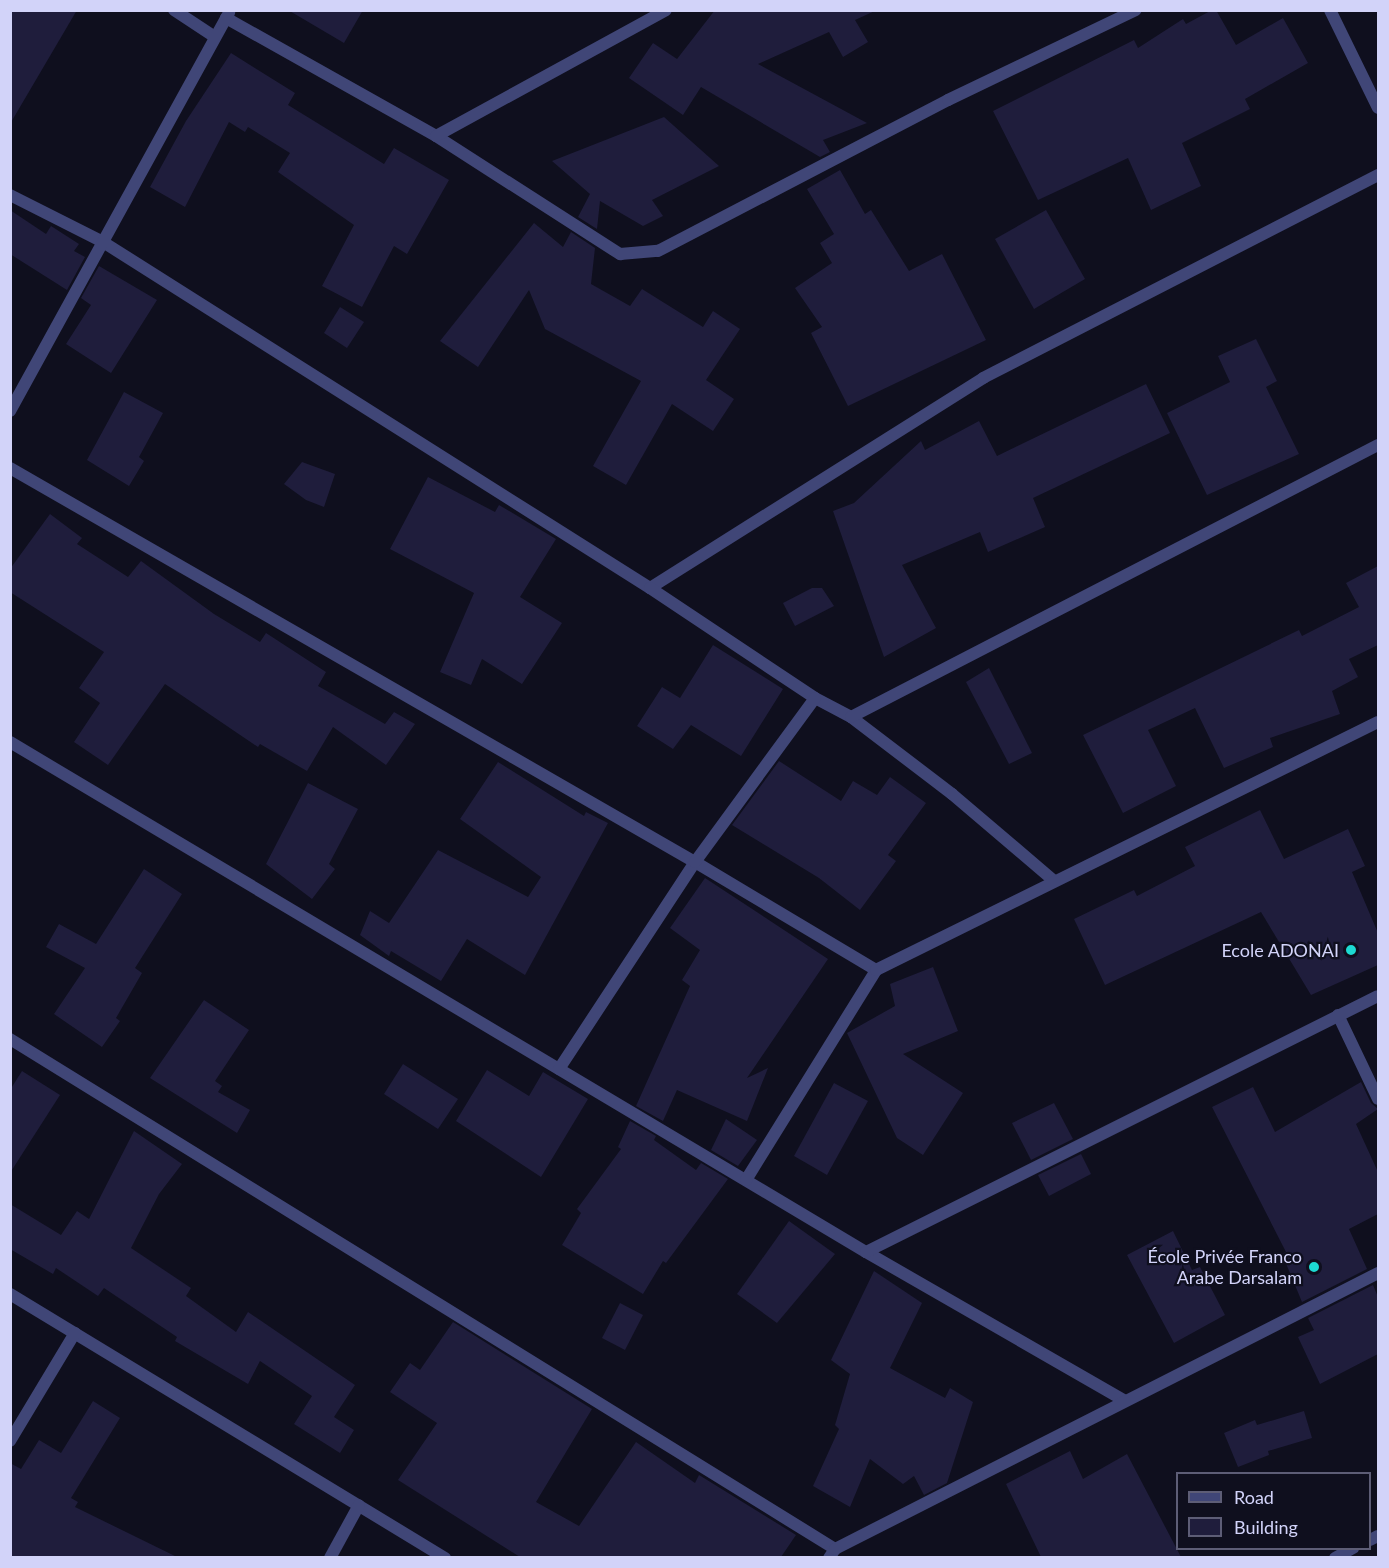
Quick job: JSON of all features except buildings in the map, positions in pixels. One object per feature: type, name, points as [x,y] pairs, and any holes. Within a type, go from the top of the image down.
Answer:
[{"type":"street","points":[[174,10],[215,37]]},
{"type":"street","points":[[436,136],[666,10]]},
{"type":"street","points":[[10,411],[228,14],[436,136],[620,254],[658,251],[948,100],[1136,10]]},
{"type":"street","points":[[1330,10],[1378,108]]},
{"type":"street","points":[[650,588],[983,378],[1378,175]]},
{"type":"street","points":[[10,195],[103,242],[650,588],[815,698],[851,717],[952,794],[1053,880]]},
{"type":"street","points":[[851,717],[1378,445]]},
{"type":"street","points":[[10,468],[695,862],[876,970]]},
{"type":"street","points":[[559,1069],[695,862],[815,698]]},
{"type":"street","points":[[746,1180],[876,970],[1053,880],[1378,722]]},
{"type":"street","points":[[10,742],[866,1252],[1125,1401]]},
{"type":"street","points":[[866,1252],[1378,996]]},
{"type":"street","points":[[1338,1016],[1378,1099]]},
{"type":"street","points":[[10,1040],[832,1553],[1378,1273]]},
{"type":"street","points":[[10,1294],[445,1557]]},
{"type":"street","points":[[10,1441],[75,1333]]},
{"type":"street","points":[[330,1557],[359,1506]]},
{"type":"street","points":[[1335,1557],[1349,1550]]},
{"type":"place","name":"Ecole ADONAI","points":[[1351,950]]},
{"type":"place","name":"École Privée Franco Arabe Darsalam","points":[[1314,1267]]}]
